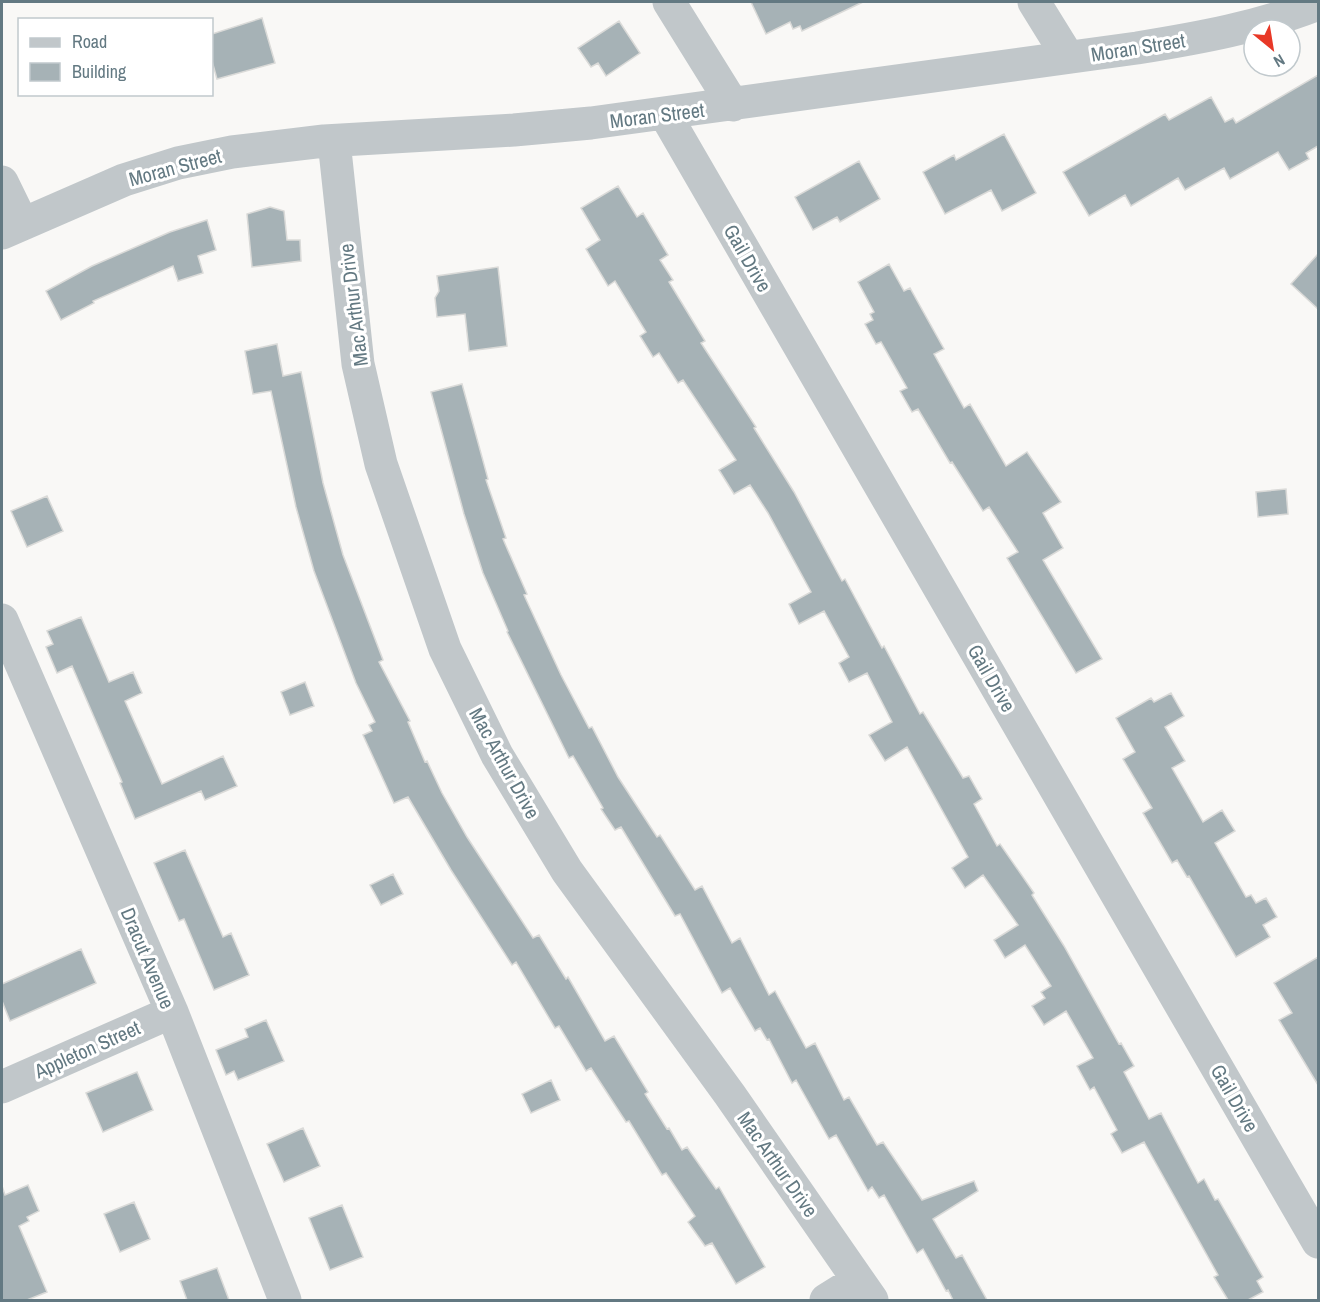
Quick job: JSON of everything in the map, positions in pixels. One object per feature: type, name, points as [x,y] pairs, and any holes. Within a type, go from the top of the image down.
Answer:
[{"type":"street","points":[[669,2],[733,105]]},
{"type":"street","points":[[1034,2],[1068,57]]},
{"type":"street","name":"Moran Street","points":[[12,228],[124,180],[178,163],[232,152],[334,141],[514,130],[733,105],[1137,48],[1242,28],[1318,3]]},
{"type":"street","name":"Gail Drive","points":[[665,114],[1318,1242]]},
{"type":"street","name":"Mac Arthur Drive","points":[[334,141],[358,364],[381,465],[445,649],[496,755],[567,871],[730,1095],[865,1290]]},
{"type":"street","points":[[2,182],[12,228]]},
{"type":"street","name":"Dracut Avenue","points":[[2,620],[172,1012],[285,1300]]},
{"type":"street","name":"Appleton Street","points":[[2,1087],[172,1012]]},
{"type":"street","points":[[826,1300],[865,1290]]},
{"type":"building","points":[[751,2],[863,2],[802,31],[800,26],[793,29],[790,22],[766,34]]},
{"type":"building","points":[[262,18],[275,63],[217,79],[213,65],[213,34]]},
{"type":"building","points":[[619,21],[640,53],[606,76],[598,63],[591,67],[578,48]]},
{"type":"building","points":[[1318,75],[1318,146],[1306,153],[1309,159],[1289,170],[1278,152],[1230,179],[1224,168],[1185,190],[1178,178],[1131,206],[1125,195],[1089,216],[1063,172],[1165,114],[1169,120],[1211,97],[1225,122],[1233,118],[1236,123]]},
{"type":"building","points":[[1004,134],[1036,193],[1002,211],[991,190],[945,214],[923,172],[954,155],[956,160]]},
{"type":"building","points":[[859,161],[880,199],[840,222],[837,217],[813,230],[795,197]]},
{"type":"building","points":[[618,186],[637,217],[643,213],[668,255],[660,260],[673,280],[669,282],[705,341],[701,343],[756,427],[754,428],[794,492],[842,581],[845,579],[882,648],[884,646],[920,714],[923,712],[963,778],[969,776],[982,799],[974,804],[997,846],[1000,844],[1034,893],[1032,895],[1064,946],[1119,1044],[1121,1043],[1134,1066],[1124,1072],[1149,1119],[1161,1113],[1198,1183],[1204,1179],[1215,1200],[1218,1199],[1263,1277],[1257,1281],[1263,1292],[1248,1300],[1228,1300],[1214,1277],[1218,1275],[1144,1142],[1122,1153],[1111,1134],[1117,1130],[1094,1087],[1090,1090],[1077,1066],[1093,1058],[1066,1011],[1044,1025],[1032,1006],[1045,998],[1041,992],[1051,986],[1025,945],[1005,958],[994,940],[1018,925],[983,875],[965,888],[952,868],[968,857],[907,747],[885,761],[869,735],[892,722],[867,673],[849,682],[839,663],[849,657],[824,611],[799,624],[789,604],[811,592],[768,513],[750,485],[734,494],[719,470],[736,460],[683,380],[678,383],[659,353],[653,357],[640,336],[646,332],[615,281],[608,286],[586,249],[600,240],[581,208]]},
{"type":"building","points":[[270,207],[284,211],[287,240],[300,240],[301,261],[252,267],[247,214]]},
{"type":"building","points":[[207,220],[216,250],[198,256],[203,273],[178,281],[173,266],[93,301],[94,303],[61,320],[46,291],[92,266],[170,232]]},
{"type":"building","points":[[1318,254],[1318,309],[1291,284]]},
{"type":"building","points":[[889,264],[904,291],[910,288],[944,349],[934,354],[964,408],[970,404],[1006,466],[1027,452],[1061,502],[1043,513],[1063,548],[1043,560],[1102,659],[1076,673],[1007,558],[1018,552],[989,507],[983,511],[952,462],[950,463],[918,409],[912,412],[900,391],[907,388],[881,342],[876,344],[865,324],[873,320],[870,314],[874,312],[858,282]]},
{"type":"building","points":[[498,267],[507,346],[469,351],[465,314],[437,317],[435,298],[439,291],[437,276]]},
{"type":"building","points":[[277,344],[283,376],[301,372],[323,483],[343,555],[383,660],[379,662],[410,721],[408,722],[425,762],[427,761],[467,837],[533,938],[539,935],[566,979],[568,977],[605,1041],[614,1036],[648,1092],[645,1094],[682,1150],[687,1147],[716,1189],[719,1187],[765,1267],[736,1284],[712,1243],[705,1246],[688,1222],[695,1216],[666,1173],[662,1175],[629,1121],[626,1122],[591,1068],[586,1071],[559,1026],[555,1028],[516,962],[512,965],[451,870],[408,797],[394,803],[363,735],[372,731],[369,725],[375,722],[356,683],[314,571],[296,507],[271,391],[253,394],[245,351]]},
{"type":"building","points":[[462,384],[488,479],[486,480],[506,538],[503,539],[527,594],[524,595],[561,675],[589,728],[592,727],[618,777],[657,837],[660,835],[695,890],[702,886],[732,943],[740,938],[769,995],[775,991],[806,1048],[815,1043],[844,1100],[849,1097],[877,1145],[883,1142],[922,1200],[974,1181],[978,1191],[933,1219],[956,1258],[962,1255],[987,1300],[953,1300],[923,1249],[917,1253],[884,1195],[879,1198],[872,1187],[868,1191],[836,1135],[829,1139],[796,1080],[792,1083],[769,1039],[767,1040],[760,1028],[755,1031],[730,988],[722,993],[680,914],[675,916],[621,827],[615,830],[601,809],[603,808],[573,756],[569,758],[507,632],[483,573],[464,514],[431,392]]},
{"type":"building","points":[[1286,489],[1288,514],[1258,517],[1256,492]]},
{"type":"building","points":[[47,496],[63,531],[27,547],[11,511]]},
{"type":"building","points":[[81,617],[109,682],[133,672],[142,693],[125,701],[162,784],[223,756],[237,786],[205,800],[201,791],[135,819],[120,783],[122,782],[72,666],[57,673],[46,647],[53,644],[47,631]]},
{"type":"building","points":[[305,682],[314,706],[290,715],[281,692]]},
{"type":"building","points":[[1171,693],[1184,716],[1165,727],[1185,761],[1172,768],[1203,822],[1222,810],[1235,831],[1215,843],[1246,897],[1251,895],[1256,903],[1266,898],[1277,917],[1263,925],[1270,937],[1236,957],[1189,876],[1187,877],[1177,860],[1172,863],[1143,813],[1152,808],[1123,759],[1135,752],[1116,718],[1151,698],[1154,702]]},
{"type":"building","points":[[185,850],[223,937],[231,933],[249,975],[214,990],[184,919],[179,921],[154,863]]},
{"type":"building","points":[[393,874],[403,894],[381,905],[370,885]]},
{"type":"building","points":[[81,949],[96,983],[10,1021],[2,1001],[2,984]]},
{"type":"building","points":[[1318,957],[1318,1085],[1279,1020],[1292,1013],[1274,983]]},
{"type":"building","points":[[266,1020],[284,1061],[238,1080],[234,1071],[226,1075],[216,1050],[248,1037],[245,1029]]},
{"type":"building","points":[[137,1072],[153,1110],[103,1132],[86,1093]]},
{"type":"building","points":[[551,1080],[560,1100],[531,1113],[522,1094]]},
{"type":"building","points":[[303,1128],[320,1166],[284,1182],[267,1144]]},
{"type":"building","points":[[28,1185],[39,1211],[27,1217],[29,1221],[19,1226],[47,1292],[27,1300],[2,1300],[2,1186],[5,1195]]},
{"type":"building","points":[[134,1202],[150,1239],[120,1252],[104,1214]]},
{"type":"building","points":[[342,1205],[363,1257],[330,1270],[309,1218]]},
{"type":"building","points":[[217,1268],[229,1300],[187,1300],[180,1281]]}]
